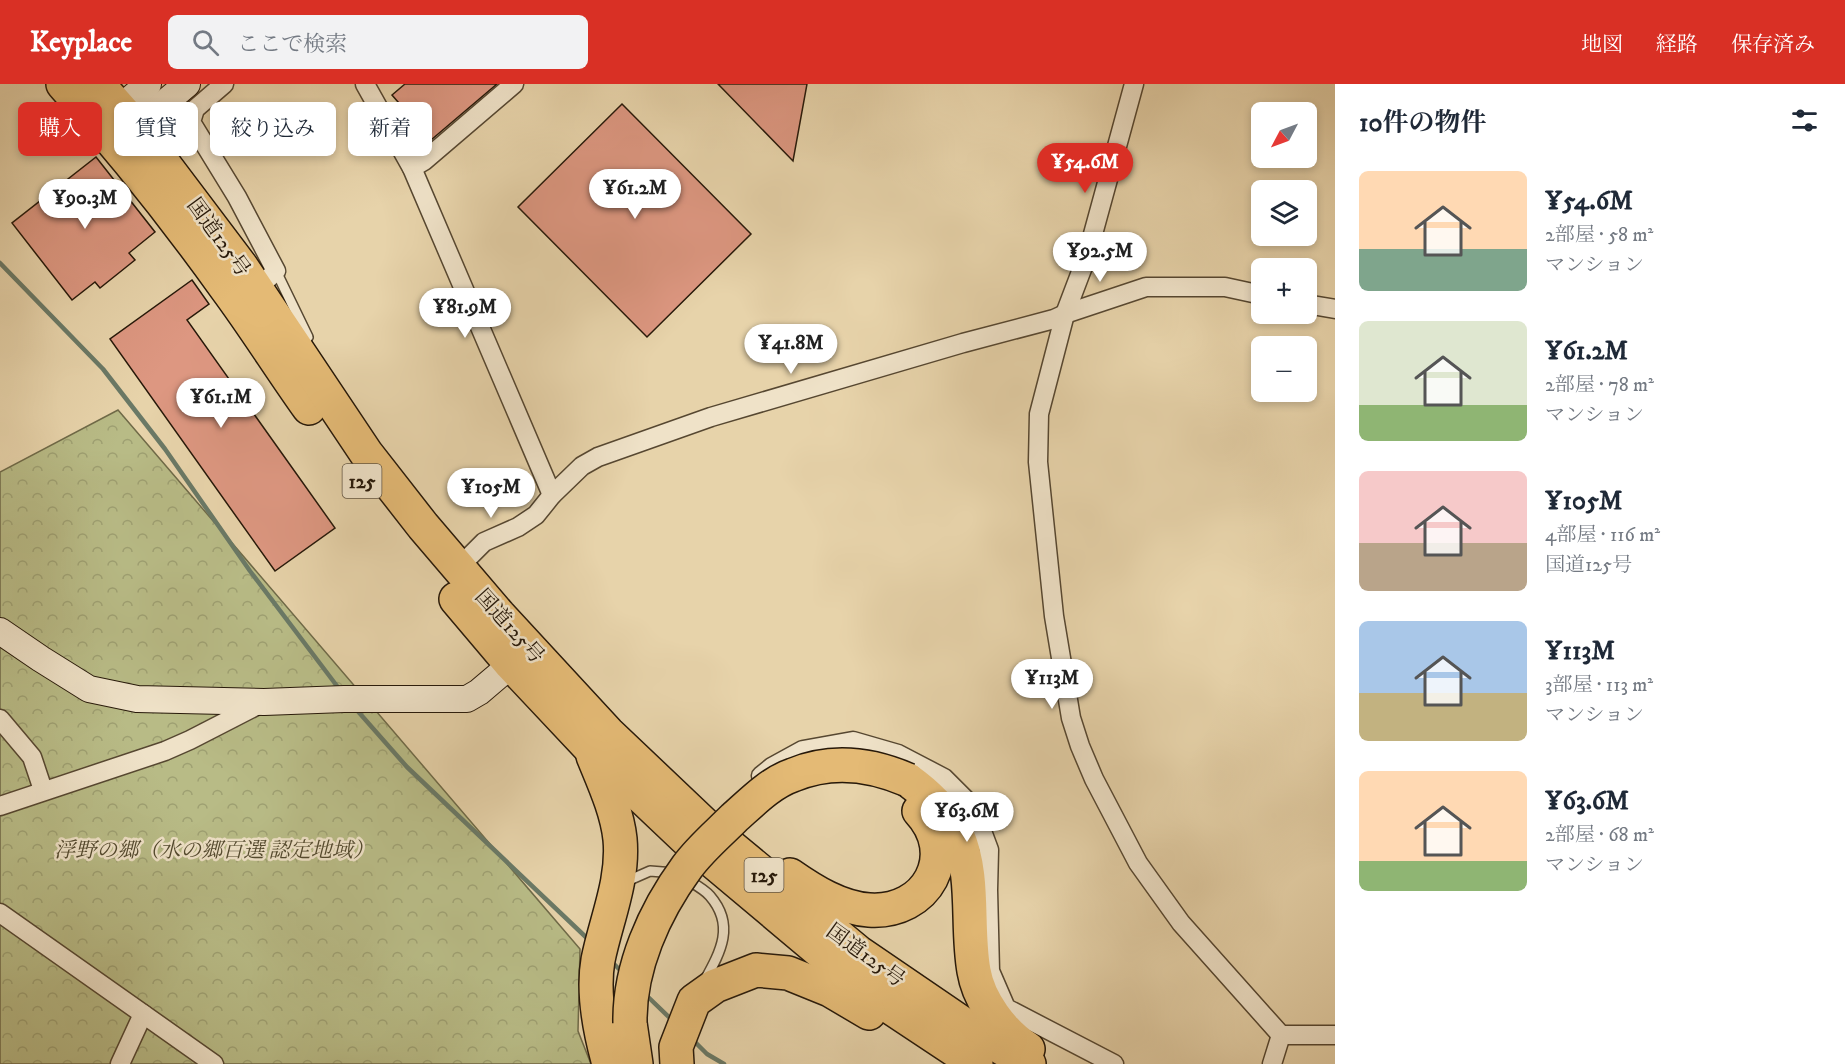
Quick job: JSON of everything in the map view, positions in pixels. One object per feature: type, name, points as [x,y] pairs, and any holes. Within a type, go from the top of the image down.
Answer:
[{"type":"highway","name":"国道125号","points":[[63,84],[114,119]]},
{"type":"highway","name":"国道125号","points":[[98,84],[114,111]]},
{"type":"highway","name":"国道125号","points":[[140,156],[177,221],[378,503],[432,571],[520,657],[608,733],[707,827],[858,952],[978,1034],[1029,1064]]},
{"type":"highway","name":"国道125号","points":[[152,156],[267,280],[296,348],[366,453],[458,568],[520,657],[589,747],[685,838],[872,995],[970,1061]]},
{"type":"highway","points":[[589,747],[616,819],[620,840],[618,886],[597,963],[596,998],[609,1064]]},
{"type":"highway","points":[[636,1064],[637,1025],[630,1006],[637,965],[668,897],[687,867],[700,851],[771,786],[792,775],[820,766],[845,765],[866,766],[931,798],[957,832],[967,868],[974,972],[984,998],[1014,1040],[1052,1064]]},
{"type":"highway","points":[[737,852],[768,859],[808,888],[848,907],[872,910],[903,905],[917,896],[934,875],[939,845],[932,828],[903,786]]},
{"type":"highway","points":[[637,1025],[668,1058],[690,1008],[715,986],[756,970],[788,973],[830,990],[931,1049],[970,1061]]},
{"type":"street","points":[[136,102],[148,84]]},
{"type":"street","points":[[157,102],[186,84]]},
{"type":"street","points":[[224,84],[195,109],[191,122],[237,197],[267,280]]},
{"type":"street","points":[[365,84],[412,168],[552,495]]},
{"type":"street","points":[[412,168],[424,161],[514,84]]},
{"type":"street","points":[[1134,84],[1087,256],[1065,314],[1039,414],[1038,462],[1054,616],[1071,718],[1094,779],[1138,863],[1181,923],[1281,1035],[1335,1035]]},
{"type":"street","points":[[458,568],[484,542],[518,527],[536,515],[552,495],[582,466],[633,443],[711,417],[963,343],[1054,319],[1146,287],[1225,287],[1251,293]]},
{"type":"street","points":[[1317,306],[1335,309]]},
{"type":"street","points":[[0,631],[89,688],[137,699],[264,702],[344,699],[467,699],[479,692],[520,657]]},
{"type":"street","points":[[0,806],[165,751],[264,702]]},
{"type":"street","points":[[0,719],[33,758],[43,790]]},
{"type":"street","points":[[707,827],[739,794],[772,767],[803,750],[853,741],[898,754],[944,778],[973,807],[989,850],[990,971],[1006,1008],[1114,1064]]},
{"type":"street","points":[[0,913],[214,1064]]},
{"type":"street","points":[[120,1064],[142,1014]]},
{"type":"street","points":[[1272,1064],[1281,1035]]},
{"type":"lane","points":[[618,886],[650,870],[678,873],[709,894],[721,912],[724,932],[722,948],[690,1008]]},
{"type":"green space","name":"浮野の郷（水の郷百選 認定地域）","points":[[118,410],[580,949],[578,1031],[591,1064],[0,1064],[0,472]]},
{"type":"building","points":[[405,84],[497,84],[432,139],[432,102],[398,102],[392,95]]},
{"type":"building","points":[[718,84],[807,84],[793,161]]},
{"type":"building","points":[[622,104],[751,234],[647,337],[518,207]]},
{"type":"building","points":[[96,157],[155,232],[129,253],[135,260],[100,288],[95,282],[72,300],[12,223]]},
{"type":"building","points":[[192,280],[209,304],[187,320],[335,528],[275,571],[110,339]]},
{"type":"waterway","points":[[0,263],[103,369],[165,449],[250,571],[340,690]]},
{"type":"waterway","points":[[355,708],[407,767],[590,941]]},
{"type":"waterway","points":[[611,961],[624,974]]},
{"type":"waterway","points":[[645,994],[674,1022]]},
{"type":"waterway","points":[[693,1040],[707,1054],[724,1064]]}]
